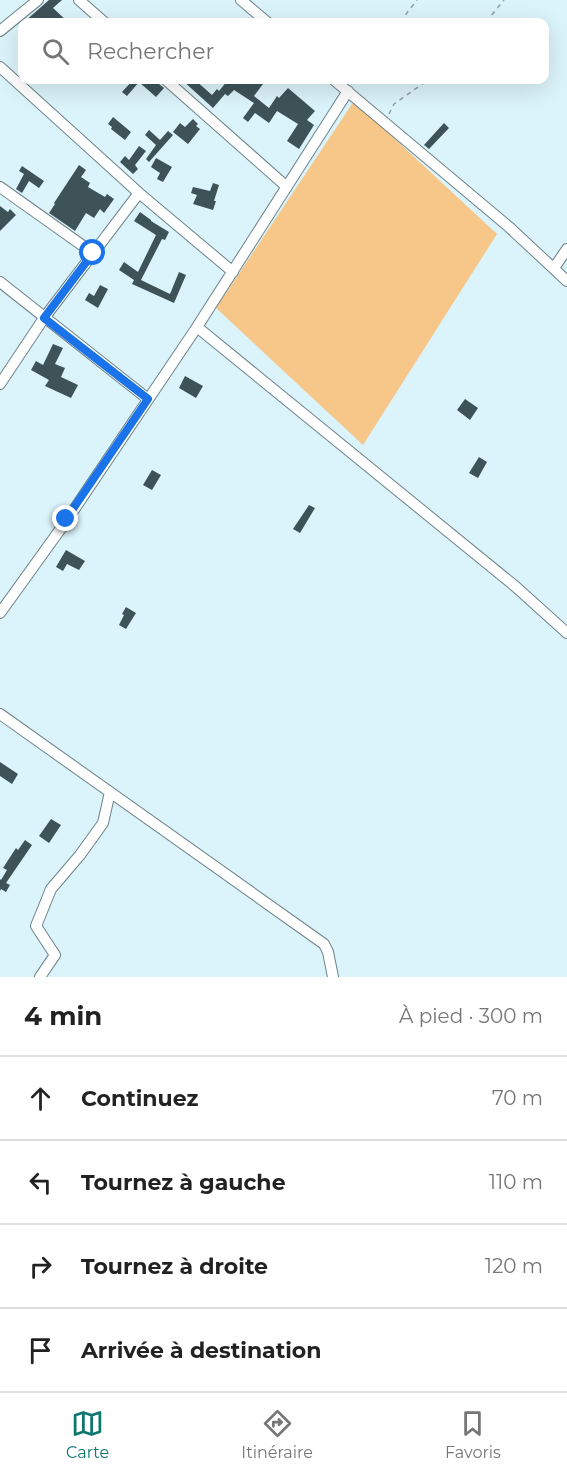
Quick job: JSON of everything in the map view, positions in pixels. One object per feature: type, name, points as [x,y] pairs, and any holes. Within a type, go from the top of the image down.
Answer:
[{"type":"street","points":[[0,31],[38,0]]},
{"type":"street","points":[[80,0],[100,18]]},
{"type":"street","points":[[241,0],[262,18]]},
{"type":"street","points":[[0,67],[18,83]]},
{"type":"street","points":[[19,84],[139,193],[233,272]]},
{"type":"street","points":[[171,84],[287,187]]},
{"type":"street","points":[[339,84],[509,227],[567,281]]},
{"type":"street","points":[[0,613],[197,327],[348,92]]},
{"type":"street","points":[[0,187],[93,253]]},
{"type":"street","points":[[0,384],[44,318],[139,193]]},
{"type":"street","points":[[554,268],[567,249]]},
{"type":"street","points":[[0,282],[148,399]]},
{"type":"street","points":[[197,327],[516,587],[567,633]]},
{"type":"street","points":[[0,714],[324,944],[333,977]]},
{"type":"street","points":[[40,977],[55,955],[36,926],[51,889],[103,823],[110,792]]},
{"type":"path","points":[[403,18],[417,0]]},
{"type":"path","points":[[489,18],[504,0]]},
{"type":"path","points":[[385,123],[394,104],[422,84]]},
{"type":"shaded area","points":[[354,101],[497,234],[363,445],[216,308]]},
{"type":"building","points":[[49,0],[62,0],[53,8],[64,18],[29,18]]},
{"type":"building","points":[[129,84],[137,84],[127,96],[122,92]]},
{"type":"building","points":[[141,84],[159,84],[164,88],[156,97]]},
{"type":"building","points":[[186,84],[200,84],[212,95],[225,84],[263,84],[254,96],[269,108],[277,96],[279,98],[288,88],[315,111],[307,120],[314,125],[299,149],[287,141],[298,124],[277,111],[269,123],[255,113],[248,122],[243,118],[254,103],[234,90],[228,96],[225,94],[213,108]]},
{"type":"building","points":[[113,117],[131,132],[125,140],[108,124]]},
{"type":"building","points":[[193,119],[200,129],[188,144],[173,132],[180,123],[185,127]]},
{"type":"building","points":[[444,123],[449,128],[429,149],[424,145]]},
{"type":"building","points":[[149,130],[160,140],[168,131],[173,135],[149,162],[146,159],[156,145],[145,135]]},
{"type":"building","points":[[139,146],[146,151],[135,165],[138,169],[133,174],[120,162],[125,156],[129,160]]},
{"type":"building","points":[[156,158],[172,167],[163,182],[157,179],[160,173],[151,167]]},
{"type":"building","points":[[79,165],[86,170],[81,177],[90,183],[88,187],[105,197],[107,194],[114,199],[104,213],[100,209],[94,218],[86,213],[75,231],[49,213]]},
{"type":"building","points":[[22,166],[44,181],[39,188],[29,181],[22,193],[16,189],[24,174],[19,171]]},
{"type":"building","points":[[213,183],[219,185],[213,210],[193,204],[197,195],[191,193],[193,187],[210,191]]},
{"type":"building","points":[[0,206],[8,212],[10,209],[16,215],[0,231]]},
{"type":"building","points":[[140,212],[169,232],[165,240],[162,239],[141,280],[170,294],[179,272],[186,275],[174,303],[132,284],[134,280],[119,270],[124,262],[138,272],[156,235],[134,221]]},
{"type":"building","points":[[100,285],[108,289],[98,308],[85,300],[89,293],[94,296]]},
{"type":"building","points":[[53,344],[63,348],[55,364],[65,368],[61,377],[78,385],[71,398],[45,386],[49,380],[31,370],[36,361],[43,365]]},
{"type":"building","points":[[185,376],[203,386],[196,398],[179,388]]},
{"type":"building","points":[[465,399],[478,408],[470,420],[457,410]]},
{"type":"building","points":[[479,457],[487,462],[478,478],[469,473]]},
{"type":"building","points":[[152,470],[161,475],[152,490],[143,485]]},
{"type":"building","points":[[309,505],[315,508],[300,533],[293,529]]},
{"type":"building","points":[[66,550],[85,561],[79,570],[67,564],[63,571],[56,567]]},
{"type":"building","points":[[126,607],[136,613],[126,629],[119,625]]},
{"type":"building","points":[[0,762],[18,774],[12,784],[0,776]]},
{"type":"building","points":[[51,819],[61,825],[49,843],[39,836]]},
{"type":"building","points":[[25,840],[32,845],[6,883],[10,885],[6,892],[1,889],[0,891],[0,879],[7,870],[3,868],[16,848],[18,850]]},
{"type":"route","points":[[66,519],[148,399],[44,318],[93,253]]}]
